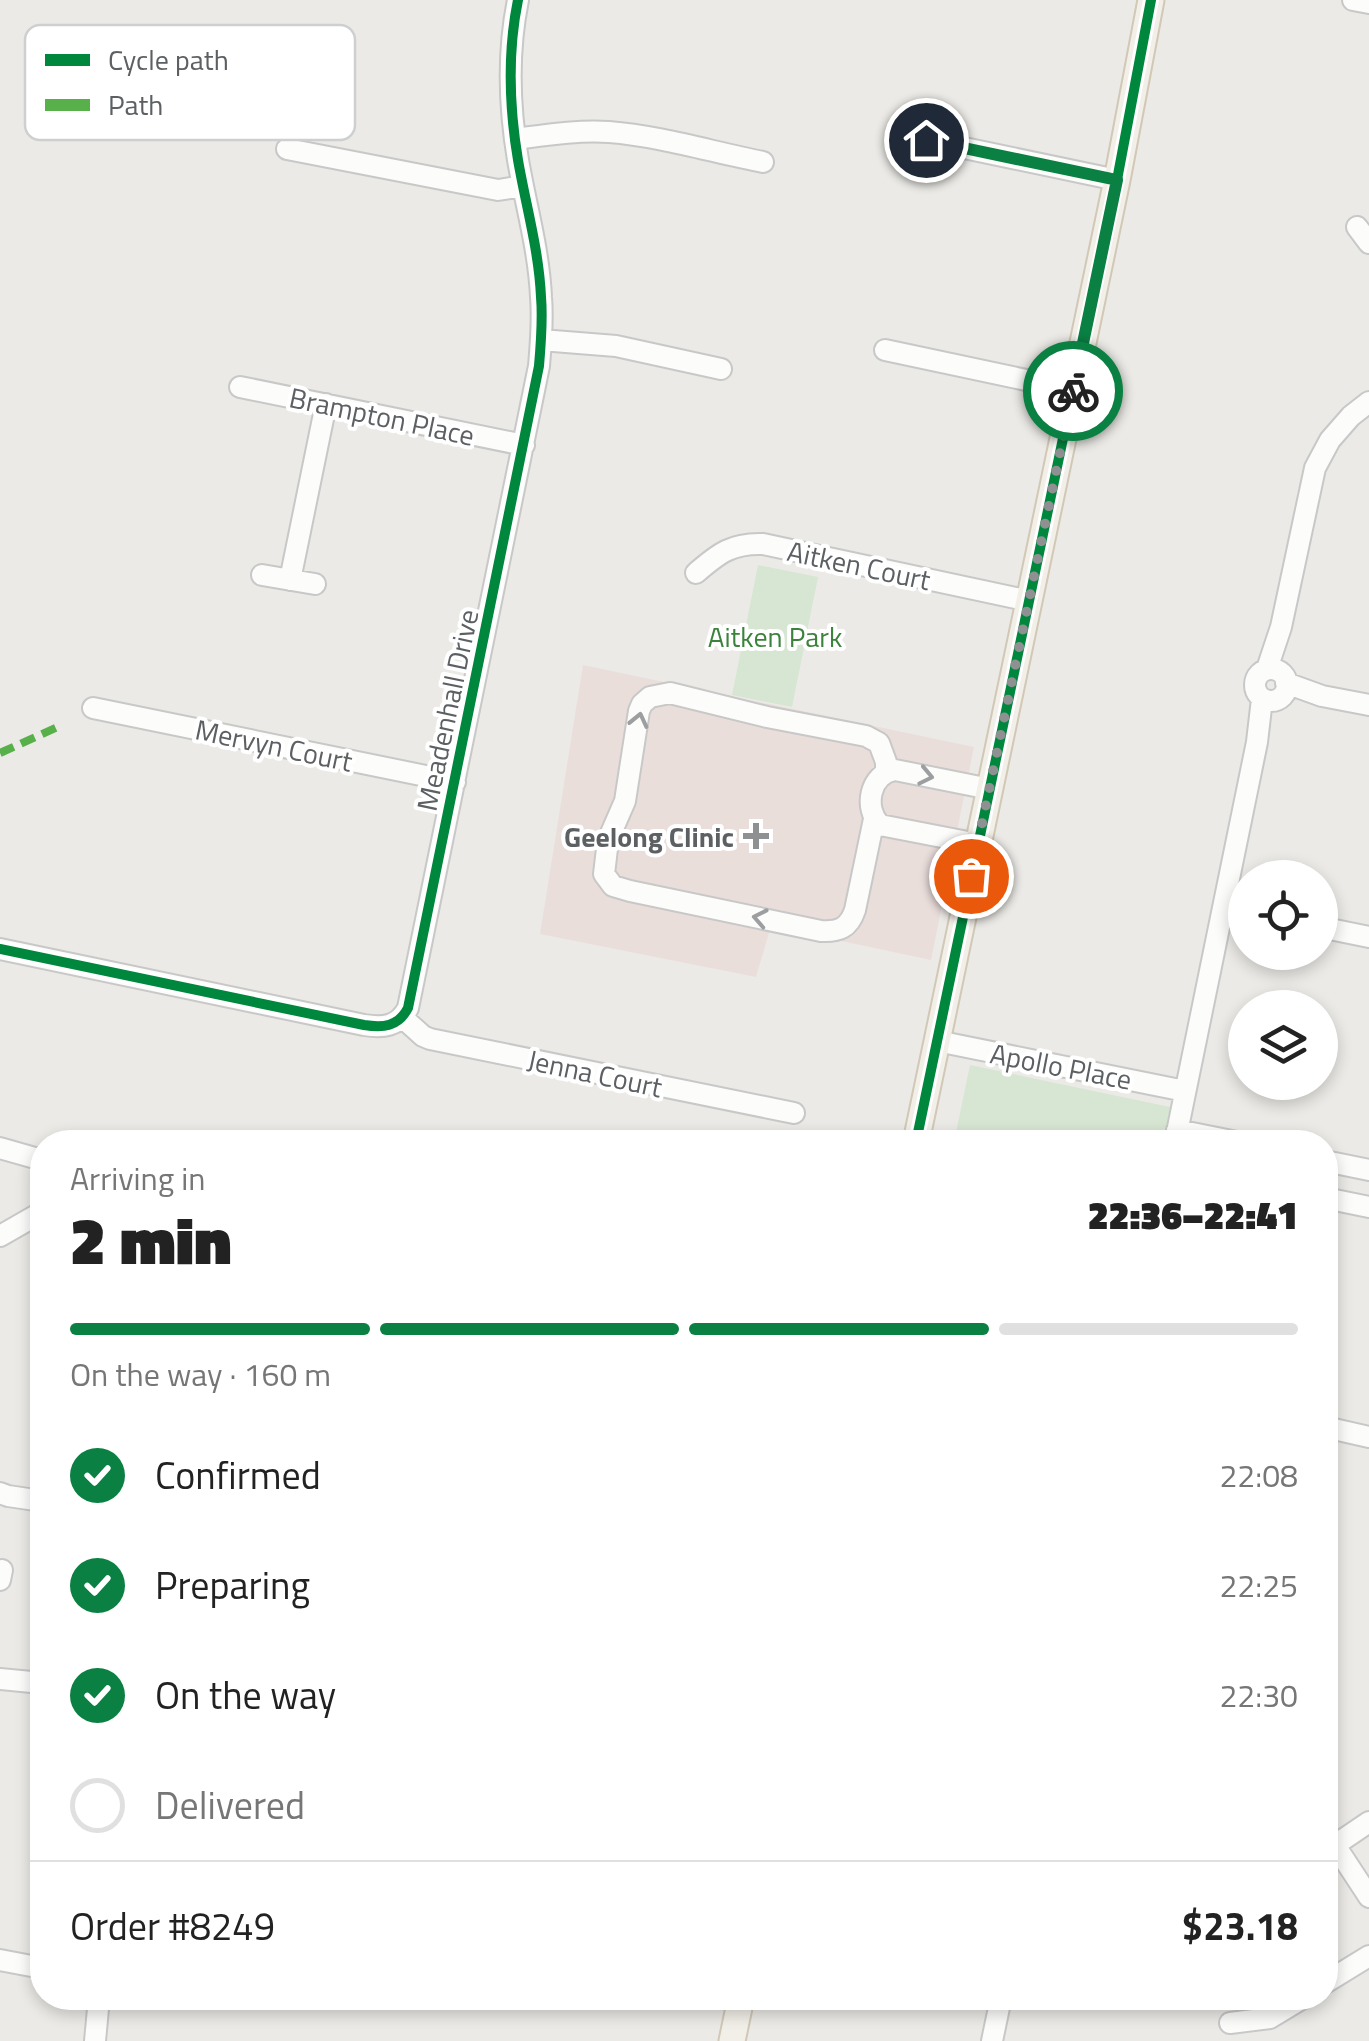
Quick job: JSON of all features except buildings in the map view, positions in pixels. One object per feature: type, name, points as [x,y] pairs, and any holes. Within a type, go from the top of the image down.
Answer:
[{"type":"main road","points":[[919,1130],[1074,390],[1150,0]]},
{"type":"main road","points":[[732,2041],[738,2010]]},
{"type":"street","name":"Meadenhall Drive","points":[[403,1018],[413,994],[535,394],[542,298],[510,94],[518,0]]},
{"type":"street","points":[[1353,0],[1369,3]]},
{"type":"street","points":[[515,139],[608,132],[762,162]]},
{"type":"street","points":[[926,140],[1117,180]]},
{"type":"street","points":[[287,149],[498,190],[523,186]]},
{"type":"street","points":[[541,340],[616,346],[721,369]]},
{"type":"street","points":[[885,350],[1074,390]]},
{"type":"street","name":"Brampton Place","points":[[240,387],[524,445]]},
{"type":"street","points":[[1177,1130],[1257,742],[1276,686],[1281,627],[1316,468],[1330,440],[1369,402]]},
{"type":"street","points":[[290,580],[326,404]]},
{"type":"street","name":"Aitken Court","points":[[696,574],[732,548],[763,544],[1030,601]]},
{"type":"street","points":[[262,575],[314,584]]},
{"type":"street","points":[[1276,686],[1369,705]]},
{"type":"street","points":[[874,819],[852,920],[839,930],[821,931],[613,886],[604,874],[608,840],[625,800],[639,712],[642,704],[660,693],[872,738],[882,750],[886,772]]},
{"type":"street","name":"Mervyn Court","points":[[93,708],[456,782]]},
{"type":"street","points":[[978,844],[886,828],[874,819],[872,794],[875,781],[886,772],[910,772],[990,789]]},
{"type":"street","points":[[1224,908],[1228,909]]},
{"type":"street","points":[[1338,931],[1369,938]]},
{"type":"street","points":[[0,950],[364,1025],[384,1027],[403,1018]]},
{"type":"street","name":"Jenna Court","points":[[403,1018],[430,1039],[794,1113]]},
{"type":"street","name":"Apollo Place","points":[[938,1041],[1186,1091]]},
{"type":"street","points":[[0,1148],[30,1157]]},
{"type":"street","points":[[0,1158],[30,1158]]},
{"type":"street","points":[[1338,1164],[1369,1170]]},
{"type":"street","points":[[1338,1201],[1369,1207]]},
{"type":"street","points":[[0,1236],[30,1219]]},
{"type":"street","points":[[1338,1430],[1369,1437]]},
{"type":"street","points":[[0,1493],[30,1499]]},
{"type":"street","points":[[0,1679],[30,1682]]},
{"type":"street","points":[[1338,1835],[1369,1822]]},
{"type":"street","points":[[1338,1850],[1369,1897]]},
{"type":"street","points":[[1338,1975],[1369,1956]]},
{"type":"street","points":[[0,1960],[30,1966]]},
{"type":"street","points":[[95,2041],[98,2010]]},
{"type":"street","points":[[992,2041],[998,2010]]},
{"type":"street","points":[[1230,2023],[1270,2018],[1283,2010]]},
{"type":"shaded area","name":"Geelong Clinic","points":[[583,665],[974,747],[931,960],[771,926],[756,977],[540,934]]},
{"type":"green space","name":"Aitken Park","points":[[758,565],[818,577],[792,707],[732,695]]},
{"type":"green space","points":[[970,1065],[1170,1107],[1165,1130],[956,1130]]},
{"type":"marked path","points":[[0,753],[60,726]]},
{"type":"cycle path","points":[[0,949],[364,1025],[389,1025],[408,1008],[539,366],[540,280],[511,100],[512,40],[518,0]]},
{"type":"cycle path","points":[[919,1130],[1151,0]]},
{"type":"way so far","points":[[971,876],[1073,391]]},
{"type":"place","name":"Geelong Clinic","points":[[756,836]]},
{"type":"route","points":[[926,140],[1117,180],[1073,391]]}]
